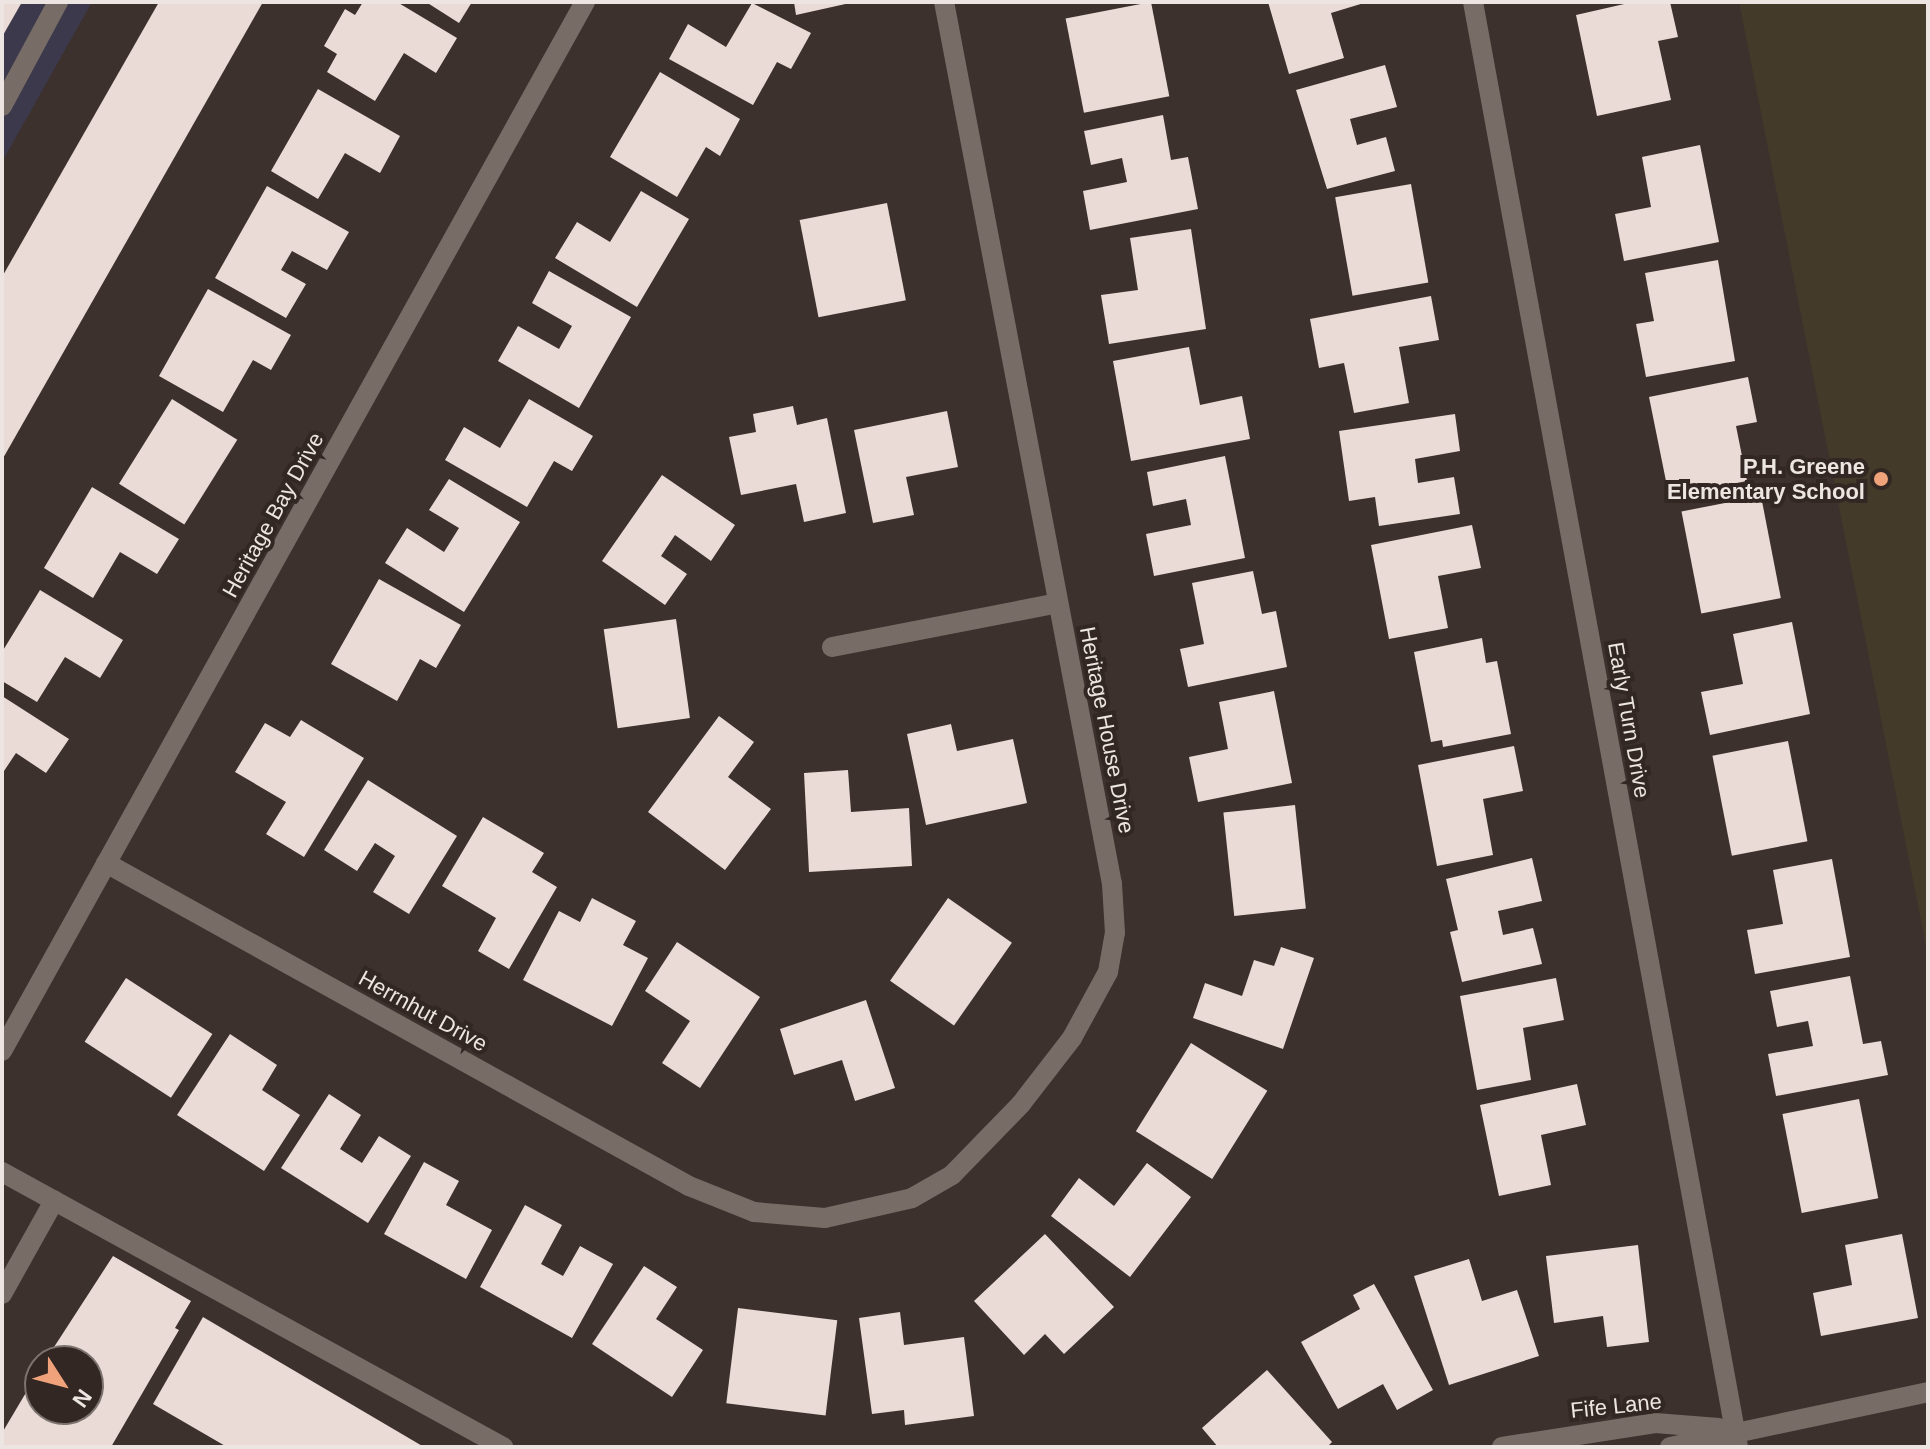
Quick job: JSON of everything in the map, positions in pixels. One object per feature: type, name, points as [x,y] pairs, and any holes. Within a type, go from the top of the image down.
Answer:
[{"type":"street","points":[[2,106],[58,2]]},
{"type":"street","name":"Heritage Bay Drive","points":[[2,1051],[585,2]]},
{"type":"street","name":"Heritage House Drive","points":[[716,1199],[754,1212],[825,1218],[912,1198],[952,1175],[1021,1104],[1072,1038],[1108,972],[1115,933],[1107,855],[944,2]]},
{"type":"street","name":"Early Turn Drive","points":[[1473,2],[1737,1438]]},
{"type":"street","points":[[832,647],[1058,603]]},
{"type":"street","name":"Herrnhut Drive","points":[[106,863],[716,1199]]},
{"type":"street","points":[[2,1172],[503,1447]]},
{"type":"street","points":[[2,1294],[54,1201]]},
{"type":"street","name":"Fife Lane","points":[[1670,1447],[1737,1438],[1928,1392]]},
{"type":"street","name":"Fife Lane","points":[[1502,1447],[1655,1423],[1737,1438]]},
{"type":"shaded area","points":[[2,2],[92,2],[2,162]]},
{"type":"shaded area","name":"P.H. Greene Elementary School","points":[[1739,2],[1928,2],[1928,956]]},
{"type":"building","points":[[2,2],[22,2],[2,37]]},
{"type":"building","points":[[159,2],[263,2],[2,460],[2,277]]},
{"type":"building","points":[[363,2],[397,2],[457,38],[436,73],[404,53],[375,101],[327,72],[337,54],[324,46],[345,9],[355,15]]},
{"type":"building","points":[[426,2],[472,2],[459,23]]},
{"type":"building","points":[[794,2],[850,2],[850,3],[796,15]]},
{"type":"building","points":[[1151,2],[1169,96],[1084,113],[1066,19]]},
{"type":"building","points":[[1268,2],[1364,3],[1331,13],[1344,58],[1289,74]]},
{"type":"building","points":[[1633,2],[1670,2],[1678,37],[1658,41],[1671,100],[1597,116],[1576,15]]},
{"type":"building","points":[[752,3],[811,33],[791,69],[777,62],[753,105],[669,59],[688,24],[726,47]]},
{"type":"building","points":[[1385,65],[1397,107],[1350,119],[1357,145],[1386,137],[1395,171],[1327,189],[1296,90]]},
{"type":"building","points":[[660,72],[740,119],[720,156],[706,147],[677,197],[610,157]]},
{"type":"building","points":[[318,89],[400,136],[380,173],[345,153],[318,199],[271,171]]},
{"type":"building","points":[[1163,115],[1171,160],[1188,157],[1198,209],[1090,230],[1083,191],[1127,182],[1122,158],[1091,165],[1084,131]]},
{"type":"building","points":[[1700,145],[1719,242],[1624,261],[1615,214],[1651,207],[1642,157]]},
{"type":"building","points":[[1411,184],[1428,282],[1353,296],[1335,197]]},
{"type":"building","points":[[267,186],[349,232],[327,270],[292,251],[281,270],[306,284],[286,318],[215,278]]},
{"type":"building","points":[[641,191],[689,219],[637,307],[555,258],[577,222],[610,242]]},
{"type":"building","points":[[887,203],[906,300],[819,317],[800,220]]},
{"type":"building","points":[[1191,229],[1206,329],[1109,344],[1101,295],[1138,290],[1130,238]]},
{"type":"building","points":[[1718,260],[1735,361],[1646,377],[1636,324],[1654,321],[1645,273]]},
{"type":"building","points":[[549,271],[631,317],[579,408],[498,361],[518,326],[559,349],[572,326],[532,303]]},
{"type":"building","points":[[208,289],[291,335],[271,370],[253,360],[223,412],[159,376]]},
{"type":"building","points":[[1431,296],[1439,340],[1399,347],[1409,403],[1354,413],[1344,363],[1319,368],[1310,319]]},
{"type":"building","points":[[1189,347],[1200,405],[1242,396],[1250,439],[1131,461],[1113,361]]},
{"type":"building","points":[[1748,377],[1757,422],[1736,426],[1747,481],[1669,496],[1649,397]]},
{"type":"building","points":[[172,399],[237,440],[184,525],[119,484]]},
{"type":"building","points":[[529,399],[593,436],[572,471],[554,461],[527,507],[445,460],[464,427],[500,448]]},
{"type":"building","points":[[793,406],[797,425],[827,418],[846,513],[804,522],[796,484],[741,495],[729,437],[756,432],[753,414]]},
{"type":"building","points":[[947,411],[958,467],[906,477],[914,515],[873,523],[854,430]]},
{"type":"building","points":[[1455,414],[1460,451],[1415,459],[1418,483],[1454,477],[1460,514],[1379,526],[1375,497],[1349,501],[1339,431]]},
{"type":"building","points":[[1225,456],[1245,558],[1154,576],[1146,534],[1191,525],[1186,499],[1153,506],[1147,472]]},
{"type":"building","points":[[662,475],[735,525],[711,561],[675,535],[661,556],[687,574],[665,605],[602,561]]},
{"type":"building","points":[[449,479],[520,522],[464,612],[385,563],[407,528],[444,552],[459,528],[429,510]]},
{"type":"building","points":[[92,487],[179,539],[157,574],[120,552],[93,598],[44,568]]},
{"type":"building","points":[[1761,496],[1781,598],[1701,614],[1681,511]]},
{"type":"building","points":[[1472,525],[1481,568],[1438,576],[1448,628],[1389,639],[1371,545]]},
{"type":"building","points":[[1253,571],[1262,614],[1276,611],[1287,667],[1188,687],[1180,649],[1204,644],[1192,583]]},
{"type":"building","points":[[379,579],[461,625],[436,668],[420,659],[397,701],[331,664]]},
{"type":"building","points":[[40,590],[123,640],[100,678],[65,657],[37,702],[2,681],[2,652]]},
{"type":"building","points":[[676,619],[690,718],[618,728],[604,629]]},
{"type":"building","points":[[1792,622],[1810,714],[1710,735],[1701,692],[1743,684],[1733,634]]},
{"type":"building","points":[[1482,638],[1486,663],[1497,661],[1511,734],[1443,747],[1442,740],[1431,742],[1414,652]]},
{"type":"building","points":[[1274,691],[1292,783],[1198,802],[1189,757],[1228,749],[1219,702]]},
{"type":"building","points":[[2,696],[69,739],[46,773],[16,753],[2,774]]},
{"type":"building","points":[[719,716],[754,742],[728,777],[771,809],[725,870],[648,812]]},
{"type":"building","points":[[301,720],[364,758],[304,857],[266,834],[286,802],[235,772],[265,723],[290,737]]},
{"type":"building","points":[[951,724],[957,751],[1013,739],[1027,803],[926,825],[907,734]]},
{"type":"building","points":[[1788,741],[1807,841],[1732,856],[1712,756]]},
{"type":"building","points":[[1514,746],[1523,791],[1483,799],[1493,855],[1437,866],[1418,765]]},
{"type":"building","points":[[848,770],[851,812],[909,808],[912,866],[809,872],[804,773]]},
{"type":"building","points":[[368,780],[457,836],[409,914],[373,892],[395,856],[375,843],[357,871],[324,850]]},
{"type":"building","points":[[1295,805],[1306,908],[1234,916],[1223,813]]},
{"type":"building","points":[[483,817],[544,853],[532,872],[557,887],[509,969],[478,951],[496,918],[442,886]]},
{"type":"building","points":[[1532,858],[1542,901],[1498,911],[1503,935],[1533,928],[1542,964],[1462,982],[1450,932],[1458,930],[1446,879]]},
{"type":"building","points":[[1832,859],[1850,957],[1755,974],[1747,930],[1783,924],[1773,870]]},
{"type":"building","points":[[592,898],[636,921],[623,945],[648,958],[612,1026],[523,980],[559,911],[580,922]]},
{"type":"building","points":[[948,898],[1012,943],[954,1025],[890,981]]},
{"type":"building","points":[[677,942],[760,997],[700,1088],[662,1063],[690,1021],[645,991]]},
{"type":"building","points":[[1281,947],[1314,958],[1283,1049],[1193,1018],[1205,983],[1242,996],[1254,960],[1274,966]]},
{"type":"building","points":[[1850,976],[1863,1044],[1881,1041],[1888,1075],[1776,1096],[1768,1054],[1813,1046],[1808,1021],[1777,1027],[1770,991]]},
{"type":"building","points":[[126,978],[212,1034],[171,1098],[85,1042]]},
{"type":"building","points":[[1556,978],[1564,1020],[1523,1028],[1531,1080],[1477,1090],[1460,996]]},
{"type":"building","points":[[866,1000],[895,1088],[855,1101],[842,1060],[794,1075],[780,1029]]},
{"type":"building","points":[[230,1034],[277,1065],[262,1090],[300,1115],[264,1171],[177,1115]]},
{"type":"building","points":[[1191,1043],[1267,1091],[1212,1179],[1136,1131]]},
{"type":"building","points":[[1577,1084],[1586,1125],[1541,1135],[1551,1185],[1499,1196],[1480,1105]]},
{"type":"building","points":[[329,1094],[361,1115],[340,1149],[362,1163],[379,1136],[411,1156],[368,1223],[281,1168]]},
{"type":"building","points":[[1859,1099],[1878,1198],[1802,1213],[1782,1114]]},
{"type":"building","points":[[424,1162],[459,1181],[446,1205],[492,1230],[466,1279],[384,1234]]},
{"type":"building","points":[[1147,1163],[1191,1197],[1130,1277],[1051,1216],[1079,1178],[1114,1206]]},
{"type":"building","points":[[525,1205],[562,1225],[541,1264],[563,1276],[580,1246],[613,1264],[572,1338],[480,1287]]},
{"type":"building","points":[[1045,1234],[1114,1307],[1064,1354],[1045,1334],[1024,1355],[974,1301]]},
{"type":"building","points":[[1902,1234],[1918,1318],[1821,1336],[1813,1293],[1852,1285],[1845,1245]]},
{"type":"building","points":[[1638,1245],[1649,1342],[1607,1347],[1603,1316],[1554,1323],[1546,1256]]},
{"type":"building","points":[[113,1256],[191,1301],[175,1328],[179,1330],[111,1447],[2,1447],[2,1433],[24,1396],[24,1425],[104,1425],[104,1345],[55,1345]]},
{"type":"building","points":[[1469,1259],[1482,1301],[1517,1290],[1539,1356],[1449,1385],[1414,1276]]},
{"type":"building","points":[[644,1266],[677,1287],[656,1319],[703,1350],[672,1397],[592,1344]]},
{"type":"building","points":[[1374,1284],[1433,1390],[1397,1410],[1383,1384],[1338,1409],[1301,1342],[1360,1309],[1353,1295]]},
{"type":"building","points":[[738,1308],[837,1320],[826,1415],[726,1403]]},
{"type":"building","points":[[900,1312],[904,1345],[964,1337],[974,1416],[905,1425],[904,1410],[872,1414],[859,1318]]},
{"type":"building","points":[[203,1317],[424,1447],[227,1447],[153,1404]]},
{"type":"building","points":[[1267,1370],[1332,1442],[1327,1447],[1218,1447],[1202,1428]]},
{"type":"place","name":"P.H. Greene Elementary School","points":[[1881,479]]}]
